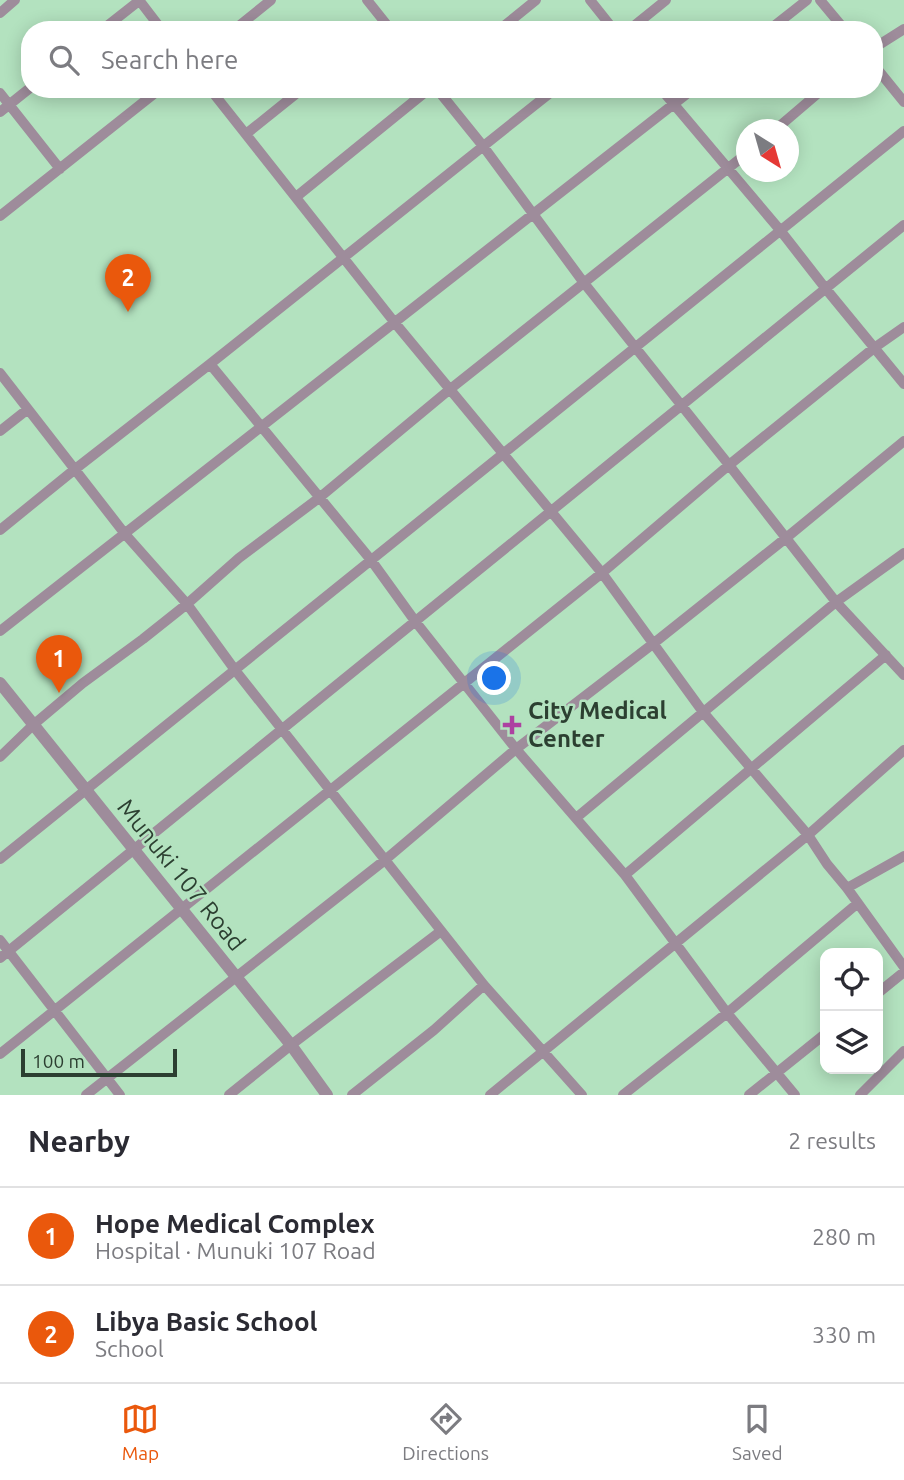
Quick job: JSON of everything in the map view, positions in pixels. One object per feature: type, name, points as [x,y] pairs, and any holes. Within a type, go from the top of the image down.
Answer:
[{"type":"street","points":[[0,13],[15,0]]},
{"type":"street","points":[[114,21],[139,0],[155,21]]},
{"type":"street","points":[[245,21],[271,0]]},
{"type":"street","points":[[367,0],[380,21]]},
{"type":"street","points":[[510,21],[536,0]]},
{"type":"street","points":[[590,0],[607,21]]},
{"type":"street","points":[[640,21],[666,0]]},
{"type":"street","points":[[780,21],[807,0]]},
{"type":"street","points":[[820,0],[838,21]]},
{"type":"street","points":[[883,42],[904,29]]},
{"type":"street","points":[[883,76],[904,102]]},
{"type":"street","points":[[0,93],[5,108],[60,169]]},
{"type":"street","points":[[5,108],[21,95]]},
{"type":"street","points":[[0,216],[149,98]]},
{"type":"street","points":[[217,98],[449,390],[602,573],[703,712],[808,835],[904,969],[883,988]]},
{"type":"street","points":[[246,134],[291,98]]},
{"type":"street","points":[[296,197],[418,98]]},
{"type":"street","points":[[444,98],[584,283],[836,602],[904,675]]},
{"type":"street","points":[[0,530],[544,98]]},
{"type":"street","points":[[668,98],[780,230],[904,384]]},
{"type":"street","points":[[0,631],[682,98]]},
{"type":"street","points":[[788,119],[813,98]]},
{"type":"street","points":[[0,859],[904,131]]},
{"type":"street","points":[[0,757],[83,683],[187,604],[239,558],[319,498],[449,390],[736,163]]},
{"type":"street","points":[[4,955],[904,225]]},
{"type":"street","points":[[0,1054],[602,573],[729,465],[904,327]]},
{"type":"street","points":[[210,364],[371,560],[415,621],[516,749],[625,875],[727,1013],[795,1095]]},
{"type":"street","points":[[0,373],[125,534],[187,604],[329,791],[484,985],[582,1095]]},
{"type":"street","points":[[0,431],[28,409]]},
{"type":"street","points":[[86,1095],[385,860],[516,749],[654,643],[904,441]]},
{"type":"street","points":[[576,818],[836,602],[904,554]]},
{"type":"street","points":[[625,875],[886,655]]},
{"type":"street","name":"Munuki 107 Road","points":[[0,683],[291,1045],[327,1095]]},
{"type":"street","points":[[490,1095],[808,835],[904,750]]},
{"type":"street","points":[[847,888],[904,856]]},
{"type":"street","points":[[623,1095],[727,1013],[858,903]]},
{"type":"street","points":[[229,1095],[441,931]]},
{"type":"street","points":[[0,940],[4,955],[54,1011],[120,1095]]},
{"type":"street","points":[[352,1095],[400,1059],[484,985]]},
{"type":"street","points":[[749,1095],[820,1038]]},
{"type":"street","points":[[860,1095],[904,1051]]},
{"type":"place","name":"Libya Basic School","points":[[128,312]]},
{"type":"place","name":"Hope Medical Complex","points":[[59,693]]},
{"type":"place","name":"City Medical Center","points":[[512,725]]}]
